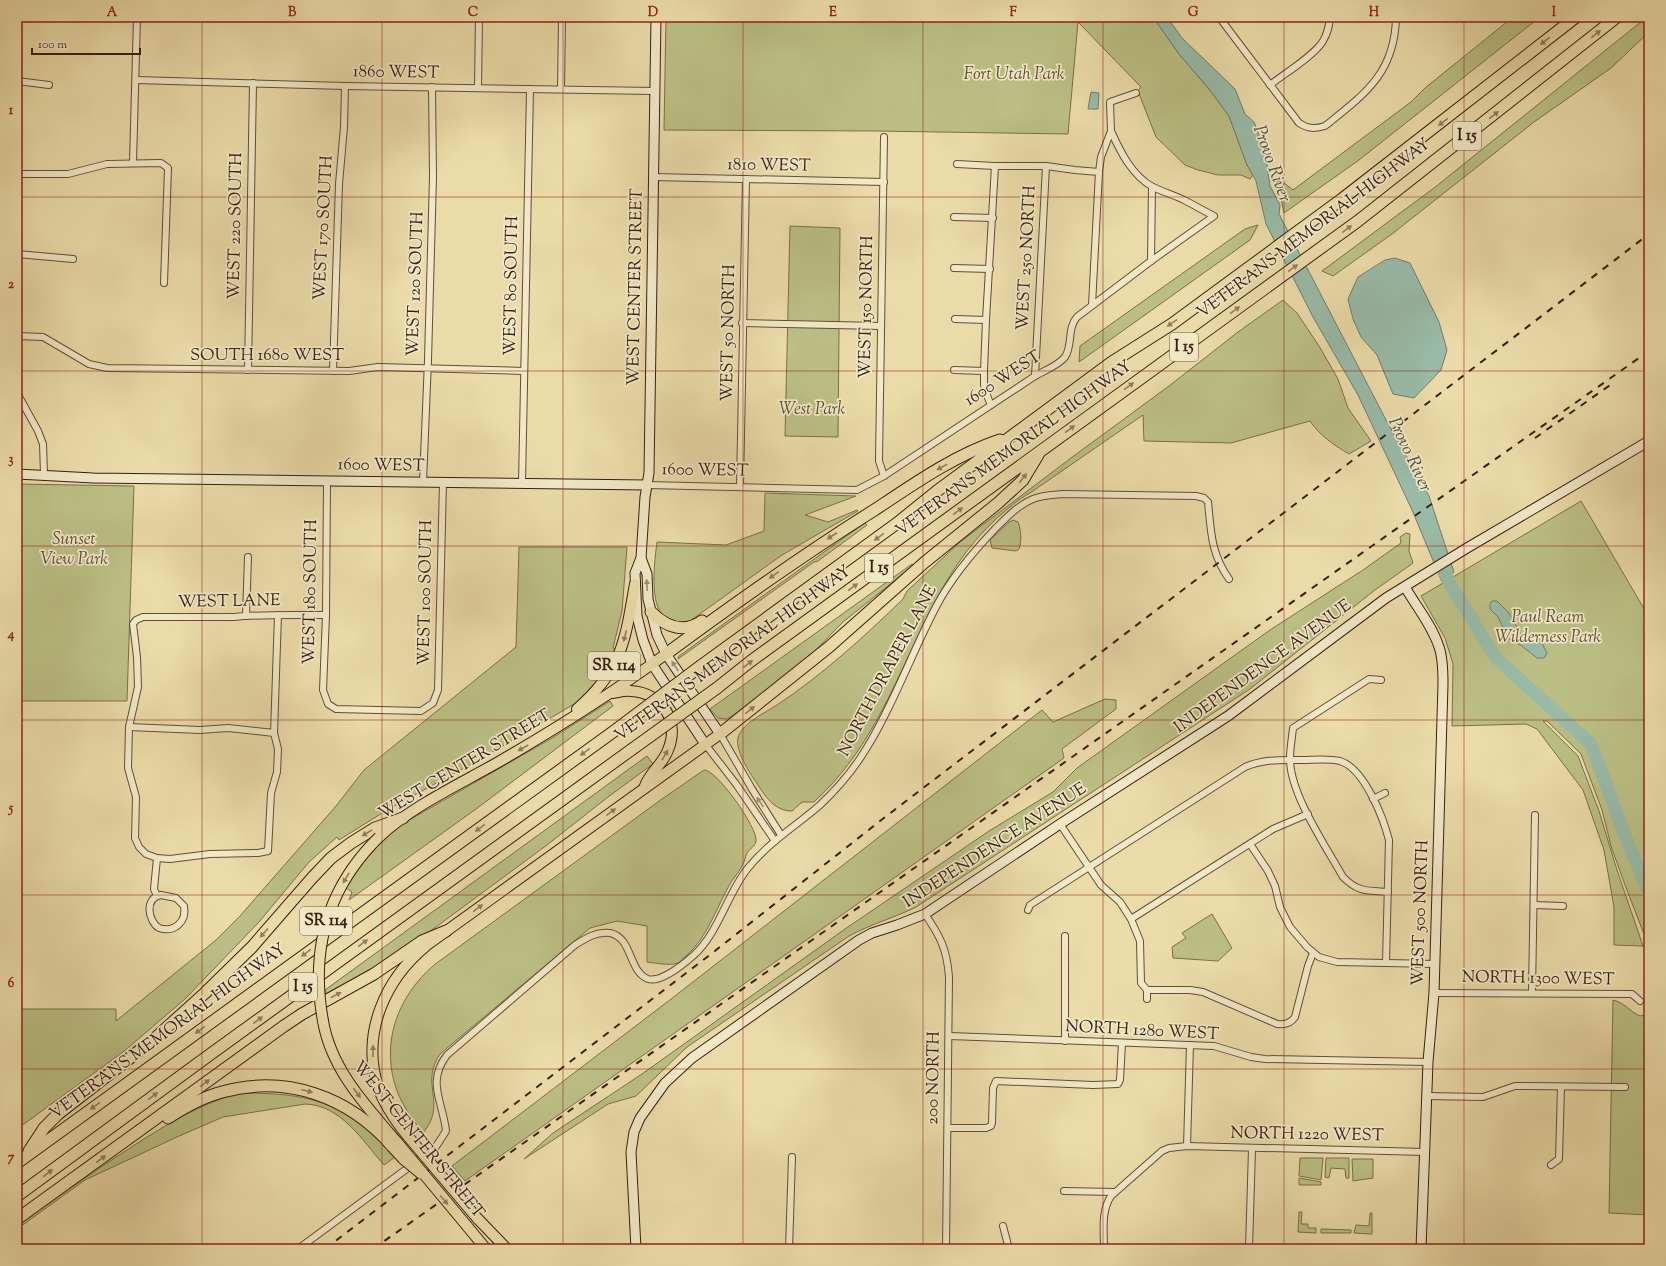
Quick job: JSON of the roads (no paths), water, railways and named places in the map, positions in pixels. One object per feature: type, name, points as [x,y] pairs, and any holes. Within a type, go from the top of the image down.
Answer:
[{"type":"highway","name":"VETERANS MEMORIAL HIGHWAY","points":[[21,1160],[617,729],[702,665],[896,524],[937,491],[1112,362],[1172,324],[1261,260],[1377,174],[1576,17]]},
{"type":"highway","name":"VETERANS MEMORIAL HIGHWAY","points":[[17,1196],[717,688],[751,661],[1042,449],[1316,252],[1400,189],[1617,17]]},
{"type":"highway","points":[[666,654],[806,553],[935,471],[976,448],[1010,437]]},
{"type":"highway","points":[[720,734],[829,647],[926,562],[998,503],[1023,480],[1042,449]]},
{"type":"highway","points":[[651,612],[665,624],[677,628],[690,627],[710,617],[719,615]]},
{"type":"highway","points":[[21,1160],[50,1121],[153,1040],[205,993],[252,947],[331,858],[375,828],[403,818]]},
{"type":"highway","points":[[17,1219],[265,1039],[302,1014],[374,974],[422,941],[446,931]]},
{"type":"highway","points":[[117,1147],[134,1140],[180,1111],[208,1097],[237,1089],[269,1086],[296,1088],[341,1104],[364,1119],[395,1144],[407,1162],[421,1173]]},
{"type":"main road","name":"SR 114","points":[[557,728],[594,693],[615,663],[627,632],[634,584]]},
{"type":"main road","name":"WEST CENTER STREET","points":[[395,1144],[348,1082],[334,1056],[323,1021],[319,1000],[318,962],[328,916],[334,899],[348,874],[367,849],[379,837],[403,818],[557,728],[666,654]]},
{"type":"main road","points":[[610,693],[632,691],[645,694],[660,703],[670,718],[673,735],[668,750],[665,757],[651,773],[644,788]]},
{"type":"main road","name":"WEST CENTER STREET","points":[[507,1249],[477,1218],[406,1134],[392,1114],[379,1089],[375,1075],[372,1051],[375,1023],[385,997],[403,968],[418,952],[720,734]]},
{"type":"main road","name":"WEST CENTER STREET","points":[[421,1173],[486,1249]]},
{"type":"main road","points":[[475,1236],[490,1249]]},
{"type":"street","points":[[133,162],[137,17]]},
{"type":"street","points":[[478,88],[479,17]]},
{"type":"street","points":[[561,89],[562,17]]},
{"type":"street","name":"WEST CENTER STREET","points":[[656,17],[649,473],[641,558],[635,574],[634,584],[637,616],[643,640],[652,664],[705,744],[736,784],[775,840]]},
{"type":"street","points":[[1219,17],[1299,123],[1307,128],[1319,128],[1325,126],[1372,87],[1386,64],[1392,50],[1396,31],[1396,17]]},
{"type":"street","points":[[1270,86],[1316,50],[1323,42],[1328,30],[1330,17]]},
{"type":"street","name":"1860 WEST","points":[[136,80],[432,88],[655,91]]},
{"type":"street","points":[[17,81],[49,85]]},
{"type":"street","name":"WEST 220 SOUTH","points":[[248,370],[253,83]]},
{"type":"street","name":"WEST 170 SOUTH","points":[[333,371],[339,184],[344,127],[344,86]]},
{"type":"street","name":"WEST 120 SOUTH","points":[[423,482],[428,368],[433,177],[432,88]]},
{"type":"street","name":"WEST 80 SOUTH","points":[[522,483],[530,89]]},
{"type":"street","points":[[1136,93],[1110,102],[1111,131],[1118,148],[1131,166],[1152,186],[1150,261]]},
{"type":"street","points":[[1092,305],[1099,172],[1101,157],[1111,131]]},
{"type":"street","name":"WEST 150 NORTH","points":[[884,138],[879,461],[884,476]]},
{"type":"street","points":[[17,174],[68,174],[107,164],[133,162],[161,163],[168,168],[164,283]]},
{"type":"street","points":[[957,164],[1046,166],[1099,172]]},
{"type":"street","points":[[991,405],[984,385],[984,371],[995,166]]},
{"type":"street","name":"WEST 250 NORTH","points":[[1035,376],[1046,166]]},
{"type":"street","name":"1810 WEST","points":[[653,177],[884,182]]},
{"type":"street","name":"WEST 50 NORTH","points":[[740,487],[746,179]]},
{"type":"street","name":"1600 WEST","points":[[17,474],[44,474],[93,478],[522,483],[857,490],[884,476],[1035,376],[1059,362],[1068,350],[1074,321],[1092,305],[1150,261],[1214,216],[1185,200],[1152,186]]},
{"type":"street","points":[[954,217],[993,218]]},
{"type":"street","points":[[17,254],[73,259]]},
{"type":"street","points":[[954,268],[990,269]]},
{"type":"street","points":[[955,319],[986,320]]},
{"type":"street","points":[[742,323],[881,326]]},
{"type":"street","name":"SOUTH 1680 WEST","points":[[17,336],[43,337],[89,364],[107,368],[349,371],[378,367],[524,371]]},
{"type":"street","points":[[954,370],[984,371]]},
{"type":"street","points":[[17,393],[19,403],[38,431],[43,444],[44,474]]},
{"type":"street","name":"INDEPENDENCE AVENUE","points":[[636,1249],[631,1152],[634,1132],[640,1118],[665,1083],[692,1058],[859,940],[872,933],[925,914],[1060,824],[1228,716],[1386,598],[1467,548],[1649,441]]},
{"type":"street","name":"WEST 180 SOUTH","points":[[327,481],[326,615],[323,690],[328,704]]},
{"type":"street","name":"WEST 100 SOUTH","points":[[328,704],[336,709],[421,711],[433,704],[438,690],[443,482]]},
{"type":"street","name":"NORTH DRAPER LANE","points":[[298,1249],[435,1148],[446,1131],[436,1081],[437,1071],[442,1061],[447,1055],[575,945],[596,934],[606,933],[620,938],[639,972],[648,979],[661,978],[696,953],[715,926],[741,876],[758,856],[775,840],[820,804],[855,766],[867,748],[882,720],[937,604],[973,552],[1007,517],[1019,507],[1032,499],[1064,494],[1196,496],[1204,498],[1208,502],[1214,552],[1229,579]]},
{"type":"street","points":[[246,616],[248,557]]},
{"type":"street","name":"WEST CENTER STREET","points":[[641,558],[647,574],[651,612],[657,635],[666,654],[720,734],[781,835]]},
{"type":"street","name":"WEST 500 NORTH","points":[[1405,587],[1433,632],[1439,647],[1442,664],[1434,993],[1426,1096],[1421,1249]]},
{"type":"street","points":[[274,733],[228,728],[200,730],[129,727],[128,768],[136,797],[135,838],[139,847],[146,854],[157,858],[170,859],[210,854],[258,853],[268,851],[271,793],[277,772],[278,749],[274,733],[278,615]]},
{"type":"street","name":"WEST LANE","points":[[129,727],[138,687],[137,657],[132,624],[134,622],[143,617],[326,615]]},
{"type":"street","points":[[1381,680],[1369,679],[1293,728],[1290,760],[1294,785],[1308,814],[1343,876],[1349,883],[1363,891],[1388,892]]},
{"type":"street","points":[[1028,910],[1030,905],[1089,866],[1245,767],[1267,760],[1341,761],[1355,770],[1373,799],[1385,824],[1389,840],[1386,963]]},
{"type":"street","points":[[1373,799],[1384,793]]},
{"type":"street","points":[[1131,919],[1286,822],[1308,814]]},
{"type":"street","points":[[1532,993],[1535,815]]},
{"type":"street","points":[[1060,824],[1101,885],[1120,902],[1131,919],[1140,941],[1141,983],[1147,990],[1147,999]]},
{"type":"street","points":[[1250,844],[1268,871],[1280,907],[1290,927],[1313,953],[1328,960],[1337,962],[1435,964]]},
{"type":"street","points":[[157,858],[154,889],[157,896]]},
{"type":"street","points":[[157,896],[173,896],[182,903],[184,914],[181,922],[175,927],[167,930],[159,928],[151,919],[150,906],[153,899],[157,896]]},
{"type":"street","points":[[1534,905],[1563,906]]},
{"type":"street","name":"200 NORTH","points":[[925,914],[942,941],[948,961],[949,1036],[946,1249]]},
{"type":"street","points":[[1065,936],[1065,1041]]},
{"type":"street","points":[[1147,990],[1190,990],[1204,992],[1277,1024],[1286,1024],[1296,1017],[1308,966],[1313,953]]},
{"type":"street","name":"NORTH 1300 WEST","points":[[1434,993],[1632,994],[1640,1001]]},
{"type":"street","name":"NORTH 1280 WEST","points":[[949,1036],[1214,1046],[1250,1057],[1265,1059],[1428,1062]]},
{"type":"street","points":[[948,1128],[986,1128],[991,1126],[993,1088],[996,1081],[1093,1085],[1118,1084],[1120,1080],[1122,1043]]},
{"type":"street","points":[[1187,1146],[1190,1045]]},
{"type":"street","points":[[1426,1096],[1483,1097],[1515,1086],[1625,1087]]},
{"type":"street","points":[[1551,1165],[1559,1159],[1561,1087]]},
{"type":"street","name":"NORTH 1220 WEST","points":[[1104,1249],[1105,1209],[1107,1202],[1115,1192],[1162,1151],[1169,1148],[1187,1146],[1425,1152]]},
{"type":"street","points":[[1249,1249],[1252,1148]]},
{"type":"street","points":[[789,1249],[792,1157]]},
{"type":"street","points":[[1064,1191],[1115,1192]]},
{"type":"street","points":[[1003,1226],[1009,1249]]},
{"type":"waterway","name":"Provo River","points":[[1440,562],[1451,586],[1496,658],[1591,744],[1629,846],[1649,892]]},
{"type":"railway","points":[[325,1249],[711,954],[880,821],[1649,234]]},
{"type":"railway","points":[[373,1249],[1649,351]]},
{"type":"railway","points":[[1535,438],[1613,383]]},
{"type":"park label","name":"Fort Utah Park","points":[[1014,75]]},
{"type":"park label","name":"West Park","points":[[812,410]]},
{"type":"park label","name":"Sunset View Park","points":[[74,550]]},
{"type":"park label","name":"Paul Ream Wilderness Park","points":[[1548,628]]}]
